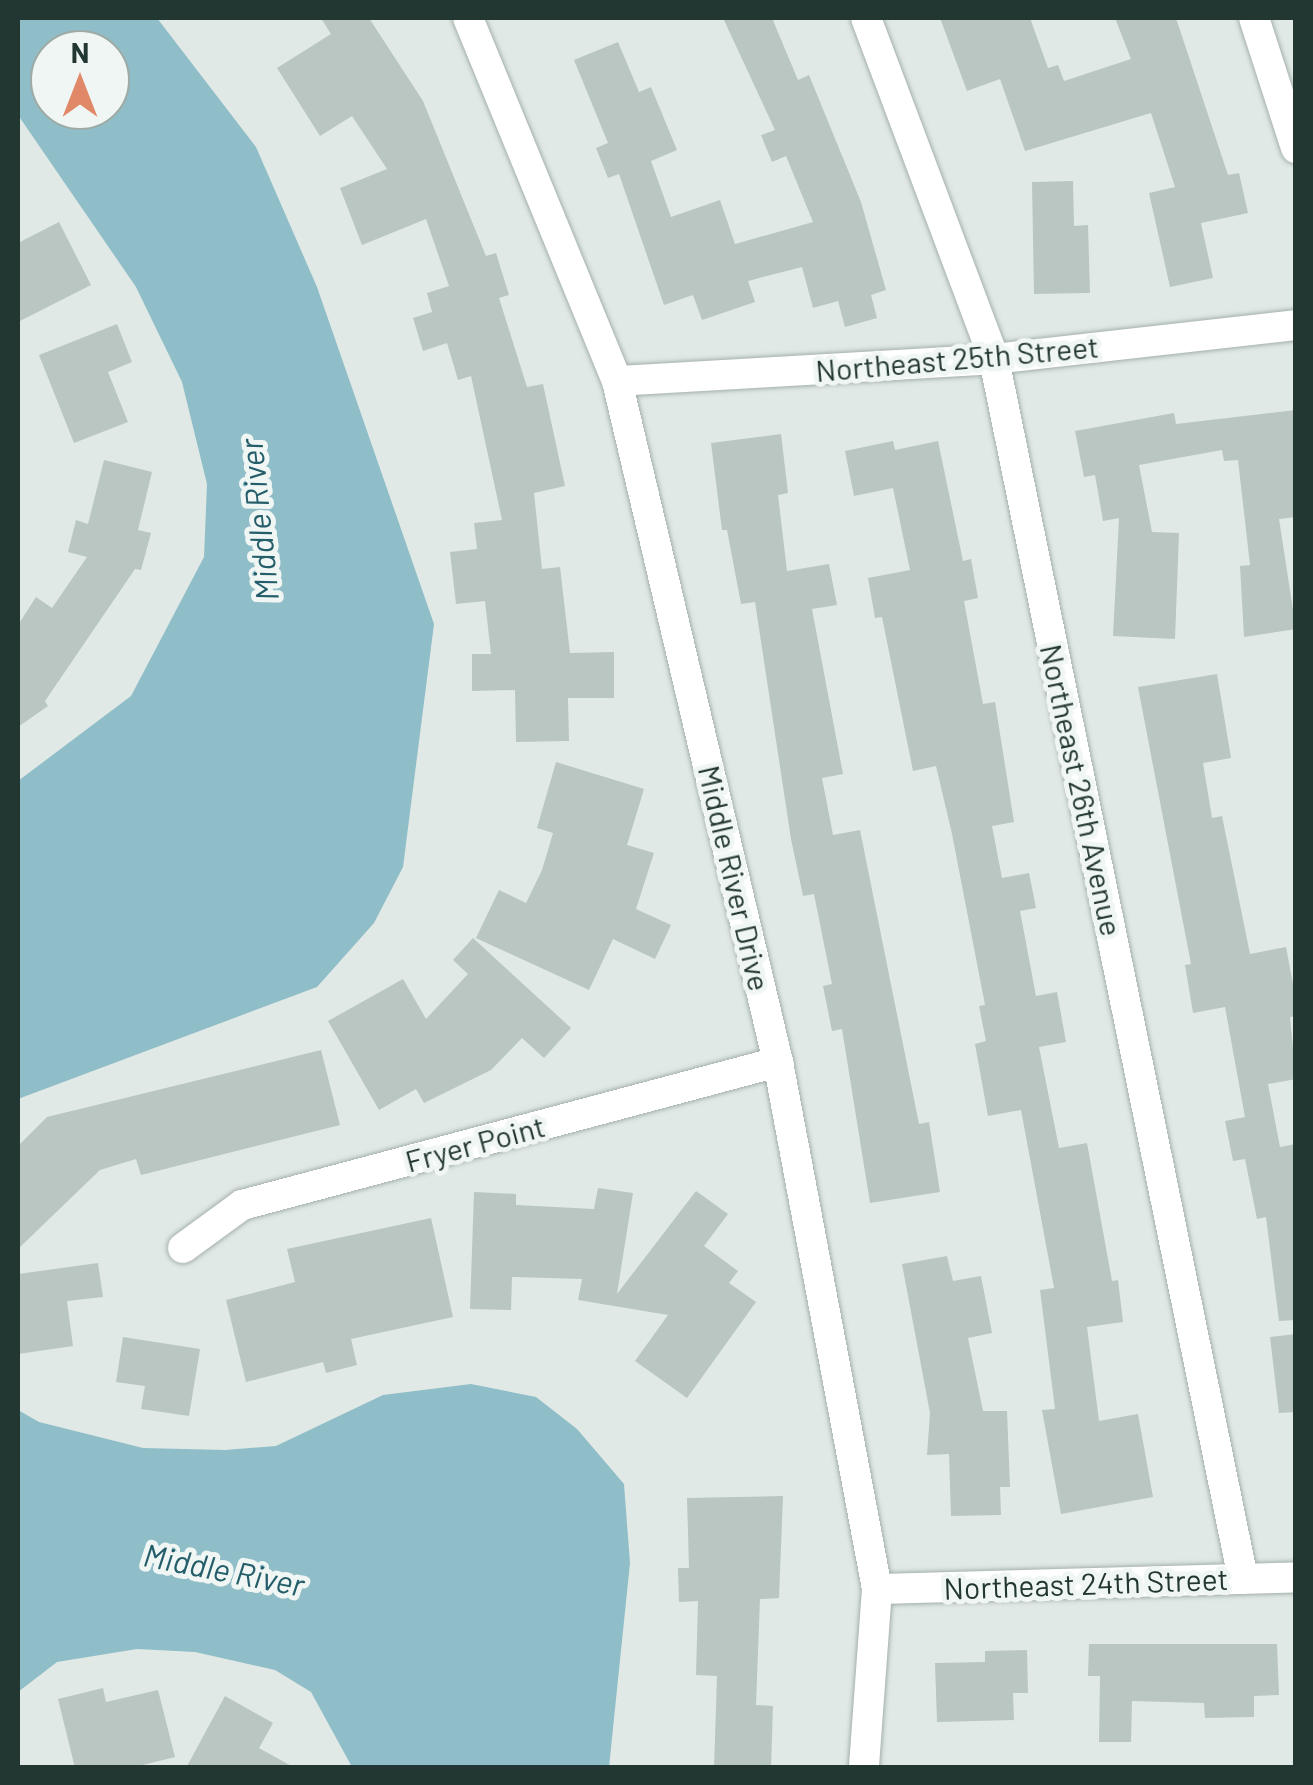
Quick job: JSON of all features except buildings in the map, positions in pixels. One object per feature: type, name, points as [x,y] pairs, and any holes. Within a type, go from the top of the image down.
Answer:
[{"type":"street","name":"Middle River Drive","points":[[468,18],[617,381],[778,1062],[877,1589],[864,1768]]},
{"type":"street","name":"Northeast 26th Avenue","points":[[866,18],[994,359],[1244,1579]]},
{"type":"street","points":[[1254,18],[1296,148]]},
{"type":"street","name":"Northeast 25th Street","points":[[617,381],[994,359],[1296,325]]},
{"type":"street","name":"Fryer Point","points":[[183,1248],[242,1205],[778,1062]]},
{"type":"street","name":"Northeast 24th Street","points":[[877,1589],[1296,1577]]},
{"type":"water","name":"Middle River","points":[[18,18],[157,18],[256,147],[317,287],[434,624],[403,867],[374,923],[317,987],[18,1099],[18,781],[131,696],[204,557],[207,484],[182,382],[136,287],[18,115]]},
{"type":"water","name":"Middle River","points":[[471,1384],[536,1397],[577,1429],[624,1484],[630,1563],[609,1767],[352,1767],[311,1692],[275,1670],[195,1652],[137,1649],[57,1662],[18,1692],[18,1410],[39,1422],[143,1448],[225,1450],[276,1446],[383,1395]]}]
